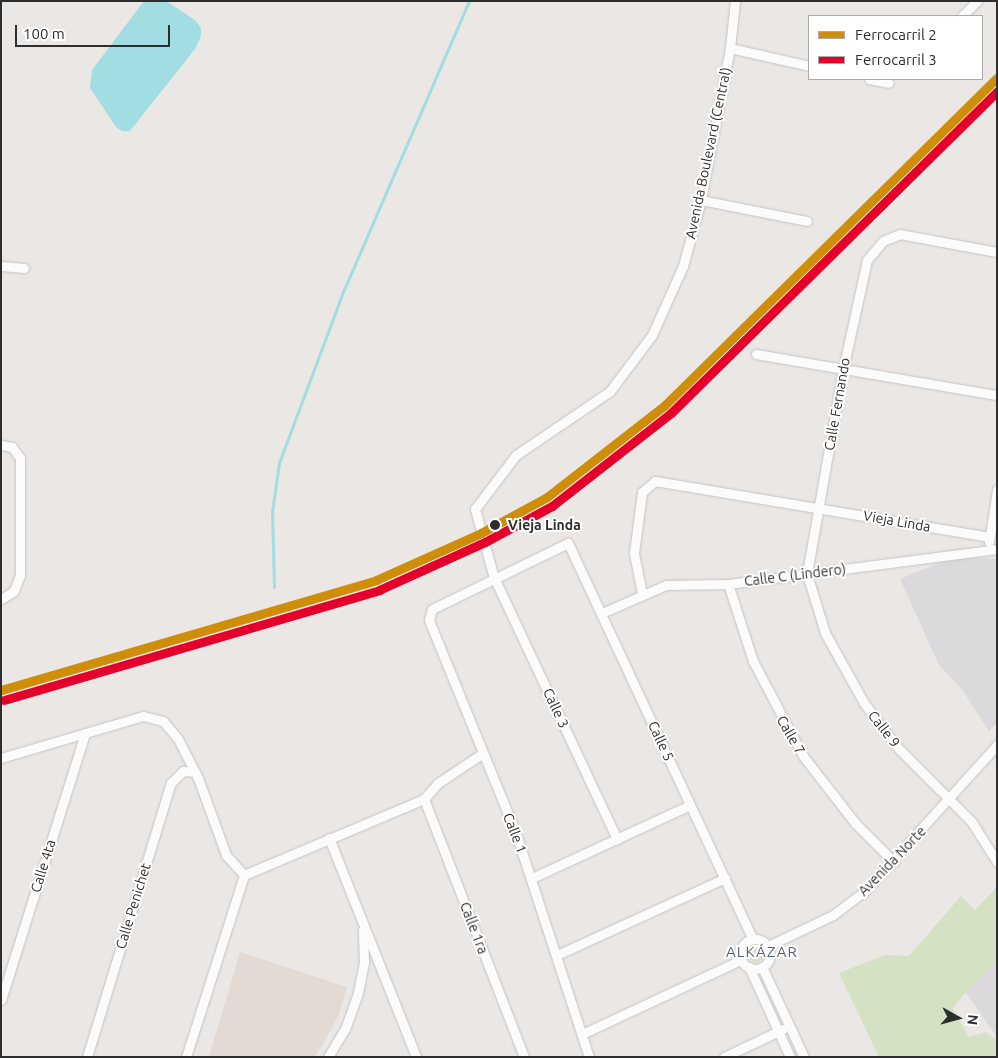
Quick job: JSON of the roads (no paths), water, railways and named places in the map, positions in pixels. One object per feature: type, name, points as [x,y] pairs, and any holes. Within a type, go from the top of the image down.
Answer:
[{"type":"street","name":"Avenida Boulevard (Central)","points":[[494,578],[475,508],[516,455],[610,391],[652,335],[683,266],[701,200],[730,48],[735,1]]},
{"type":"street","points":[[963,15],[977,1]]},
{"type":"street","points":[[730,48],[808,66]]},
{"type":"street","points":[[874,80],[889,83]]},
{"type":"street","points":[[701,200],[808,221]]},
{"type":"street","name":"Calle Fernando","points":[[807,574],[842,369],[864,270],[870,254],[882,241],[892,236],[908,234],[997,252]]},
{"type":"street","points":[[1,266],[24,268]]},
{"type":"street","points":[[756,354],[997,395]]},
{"type":"street","points":[[1,445],[16,449],[20,458],[20,575],[14,591],[1,599]]},
{"type":"street","name":"Vieja Linda","points":[[642,594],[634,553],[640,500],[645,486],[660,481],[988,537]]},
{"type":"street","points":[[994,549],[988,537],[997,490]]},
{"type":"street","name":"Calle 5","points":[[494,578],[568,543],[753,939]]},
{"type":"street","name":"Calle C (Lindero)","points":[[602,613],[666,585],[728,584],[994,549]]},
{"type":"street","name":"Calle 9","points":[[807,574],[825,633],[864,704],[898,748],[977,829],[997,862]]},
{"type":"street","name":"Calle 1","points":[[494,578],[432,609],[429,613],[532,878],[589,1057]]},
{"type":"street","name":"Calle 3","points":[[494,578],[617,839]]},
{"type":"street","name":"Calle 7","points":[[728,584],[753,661],[803,756],[856,824],[894,862]]},
{"type":"street","points":[[1,758],[143,716],[162,721],[178,739],[194,772],[226,855],[244,875]]},
{"type":"street","name":"Calle 4ta","points":[[1,1000],[84,733]]},
{"type":"street","name":"Avenida Norte","points":[[768,946],[849,904],[894,862],[995,747]]},
{"type":"street","points":[[186,1057],[244,875],[424,799],[438,783],[483,753]]},
{"type":"street","name":"Calle Penichet","points":[[88,1057],[168,791],[178,774],[194,772]]},
{"type":"street","name":"Calle 1ra","points":[[424,799],[524,1057]]},
{"type":"street","points":[[532,878],[690,805]]},
{"type":"street","points":[[329,838],[360,910],[416,1057]]},
{"type":"street","points":[[557,955],[725,878]]},
{"type":"street","points":[[328,1057],[345,1029],[362,975],[364,936],[360,910]]},
{"type":"street","points":[[748,968],[762,967],[769,960],[768,946],[762,940],[753,939],[742,947],[742,960],[748,968],[790,1057]]},
{"type":"street","points":[[582,1034],[742,960]]},
{"type":"street","points":[[762,967],[804,1057]]},
{"type":"street","points":[[724,1057],[790,1026]]},
{"type":"water","points":[[144,1],[166,1],[195,20],[201,28],[201,36],[195,49],[130,131],[122,131],[116,127],[90,88],[92,70]]},
{"type":"waterway","points":[[274,587],[272,512],[279,463],[343,292],[469,1]]},
{"type":"rail line","name":"2","points":[[1,690],[376,580],[481,533],[547,497],[664,406],[997,78]]},
{"type":"rail line","name":"3","points":[[4,700],[379,590],[485,542],[552,506],[671,413],[997,92]]},
{"type":"place","name":"Vieja Linda","points":[[495,525]]},
{"type":"district","name":"ALKÁZAR","points":[[762,952]]}]
